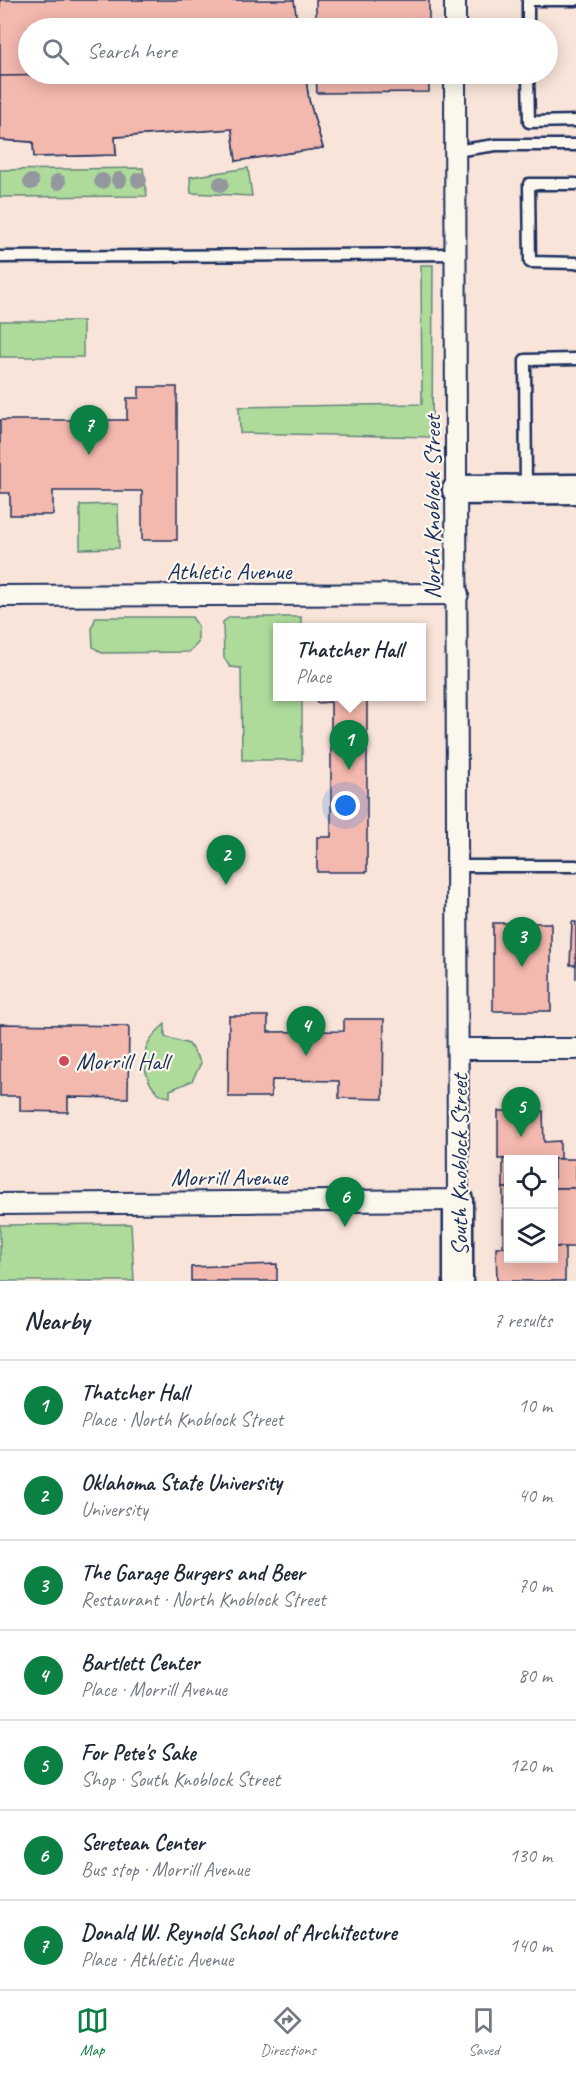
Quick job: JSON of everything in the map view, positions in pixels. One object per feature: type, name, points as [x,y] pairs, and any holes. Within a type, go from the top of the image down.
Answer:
[{"type":"street","points":[[455,0],[455,18]]},
{"type":"street","name":"North Knoblock Street","points":[[455,84],[460,1049]]},
{"type":"street","points":[[457,490],[576,489]]},
{"type":"street","name":"Athletic Avenue","points":[[0,596],[458,594]]},
{"type":"street","points":[[460,1049],[576,1049]]},
{"type":"street","name":"South Knoblock Street","points":[[458,1281],[460,1049]]},
{"type":"street","name":"Morrill Avenue","points":[[0,1204],[458,1200]]},
{"type":"lane","points":[[528,18],[528,0],[576,0]]},
{"type":"lane","points":[[528,84],[529,122],[576,121]]},
{"type":"lane","points":[[455,151],[496,145],[576,145]]},
{"type":"lane","points":[[576,184],[529,184],[530,262],[576,263]]},
{"type":"lane","points":[[0,256],[457,254]]},
{"type":"lane","points":[[526,489],[525,360],[576,359]]},
{"type":"lane","points":[[459,866],[576,866]]},
{"type":"green space","points":[[143,168],[147,196],[0,197],[0,170]]},
{"type":"green space","points":[[248,168],[252,196],[191,193],[190,177]]},
{"type":"green space","points":[[421,265],[433,265],[432,437],[240,433],[239,407],[422,404]]},
{"type":"green space","points":[[0,321],[83,321],[83,357],[0,357]]},
{"type":"green space","points":[[118,504],[119,548],[80,549],[80,505]]},
{"type":"green space","points":[[96,617],[192,617],[198,626],[198,643],[189,652],[102,653],[93,647],[92,627]]},
{"type":"green space","points":[[230,617],[301,617],[301,623],[273,623],[273,701],[302,701],[302,760],[242,760],[241,668],[230,667],[224,658],[223,622]]},
{"type":"green space","points":[[165,1024],[165,1037],[189,1044],[201,1063],[192,1081],[170,1090],[170,1097],[156,1091],[145,1070],[145,1053],[148,1043]]},
{"type":"green space","points":[[131,1224],[134,1281],[0,1281],[0,1225]]},
{"type":"building","points":[[0,0],[294,0],[297,18],[18,18],[18,84],[307,84],[323,148],[236,161],[232,129],[115,137],[116,155],[34,157],[33,142],[0,140]]},
{"type":"building","points":[[316,0],[429,0],[429,18],[316,18]]},
{"type":"building","points":[[0,76],[18,76],[18,84],[307,84],[323,148],[236,161],[232,129],[115,137],[116,155],[34,157],[33,142],[0,140]]},
{"type":"building","points":[[317,84],[429,84],[429,92],[317,93]]},
{"type":"building","points":[[139,387],[177,387],[177,540],[142,540],[142,491],[53,491],[53,515],[10,515],[10,493],[0,493],[0,420],[127,420],[127,398],[139,398]]},
{"type":"building","points":[[317,701],[367,701],[367,872],[317,872],[317,837],[331,837],[331,702],[317,703]]},
{"type":"building","points":[[572,922],[576,922],[576,965],[570,965]]},
{"type":"building","points":[[493,923],[551,923],[551,1011],[493,1011]]},
{"type":"building","points":[[229,1016],[268,1016],[268,1032],[344,1031],[344,1019],[384,1019],[383,1099],[339,1098],[339,1081],[272,1080],[271,1097],[228,1097]]},
{"type":"building","name":"Morrill Hall","points":[[0,1024],[129,1026],[128,1098],[68,1097],[68,1112],[20,1111],[20,1096],[0,1096]]},
{"type":"building","points":[[498,1111],[543,1111],[544,1142],[560,1141],[560,1159],[558,1155],[504,1155],[504,1159],[498,1159]]},
{"type":"building","points":[[503,1159],[504,1159],[504,1188]]},
{"type":"building","points":[[558,1159],[576,1159],[576,1188],[558,1188]]},
{"type":"building","points":[[503,1188],[504,1188],[504,1247]]},
{"type":"building","points":[[558,1188],[576,1188],[576,1247],[558,1247]]},
{"type":"building","points":[[496,1247],[504,1247],[504,1263],[558,1263],[558,1247],[565,1247],[565,1281],[497,1281]]},
{"type":"building","points":[[277,1264],[277,1281],[191,1281],[191,1267]]},
{"type":"place","name":"Donald W. Reynold School of Architecture","points":[[89,455]]},
{"type":"place","name":"Thatcher Hall","points":[[349,770]]},
{"type":"place","name":"Oklahoma State University","points":[[226,885]]},
{"type":"place","name":"The Garage Burgers and Beer","points":[[522,967]]},
{"type":"place","name":"Bartlett Center","points":[[306,1056]]},
{"type":"place","name":"Morrill Hall","points":[[64,1061]]},
{"type":"place","name":"For Pete's Sake","points":[[521,1137]]},
{"type":"place","name":"Seretean Center","points":[[345,1227]]}]
